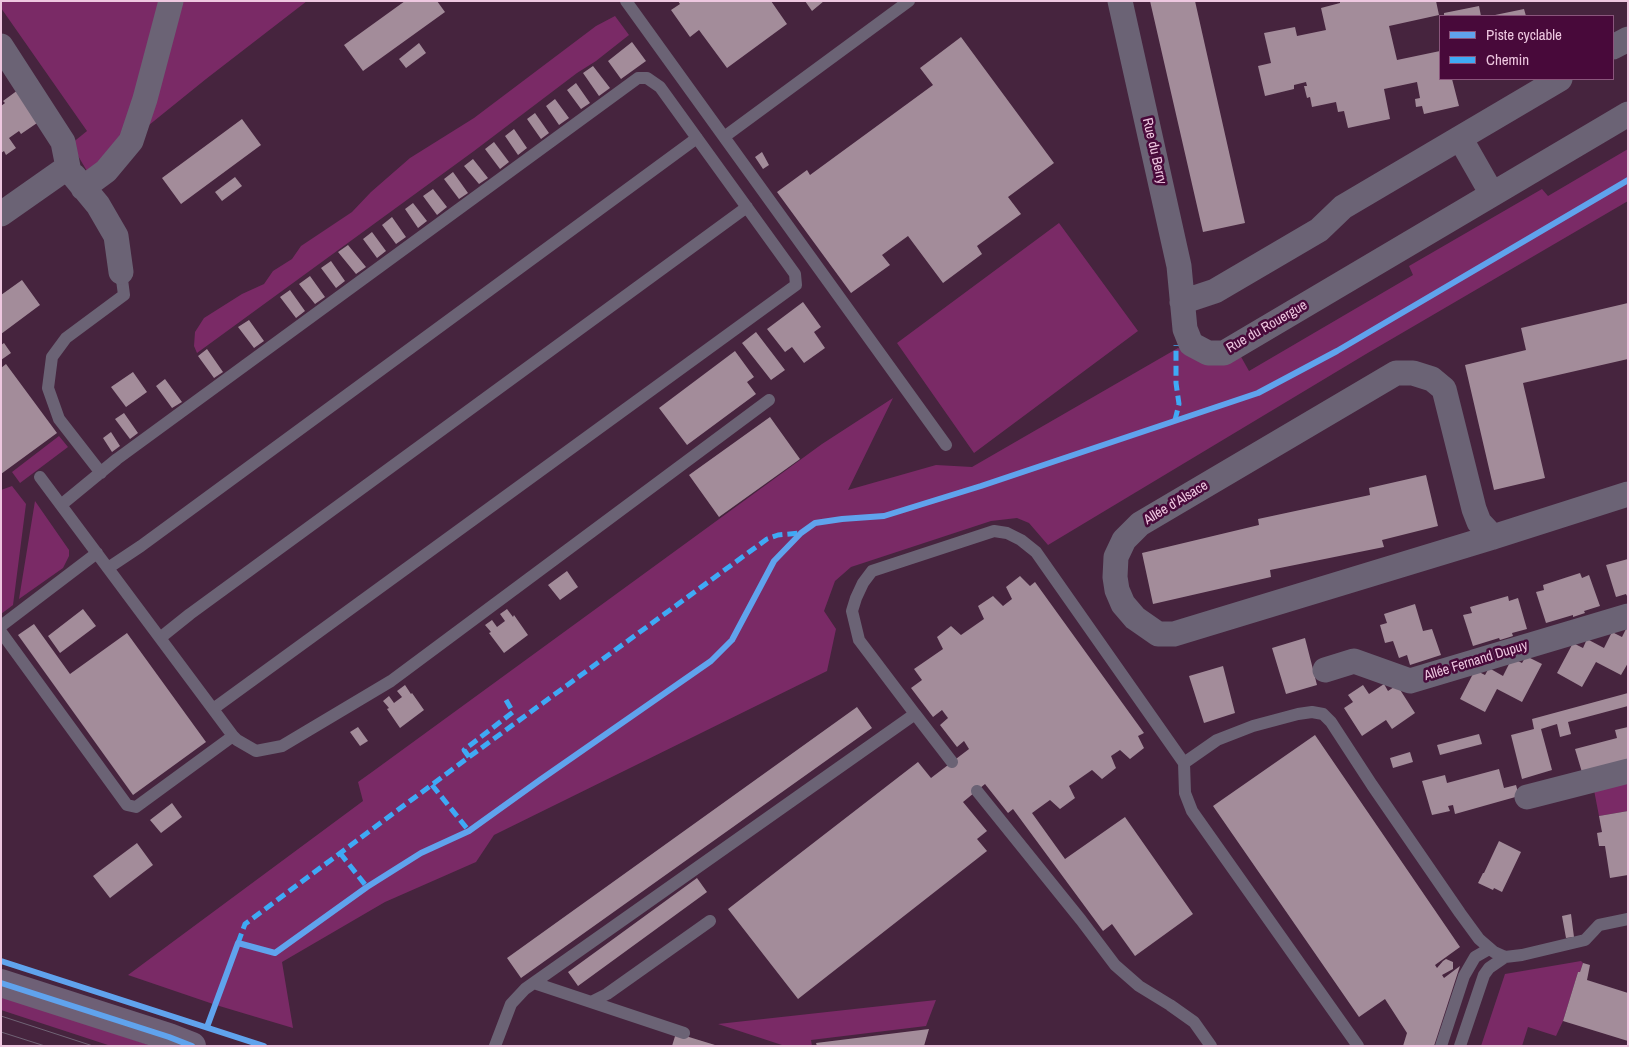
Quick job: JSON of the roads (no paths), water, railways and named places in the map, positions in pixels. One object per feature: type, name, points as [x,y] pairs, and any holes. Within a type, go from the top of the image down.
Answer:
[{"type":"main road","points":[[1,983],[192,1046]]},
{"type":"street","points":[[83,188],[106,171],[132,141],[171,1]]},
{"type":"street","name":"Rue du Berry","points":[[1120,1],[1179,266],[1182,302]]},
{"type":"street","points":[[1614,47],[1628,39]]},
{"type":"street","points":[[1,46],[63,142],[68,167],[98,205],[116,236],[121,272]]},
{"type":"street","points":[[1182,302],[1214,291],[1319,230],[1343,207],[1558,80]]},
{"type":"street","name":"Rue du Rouergue","points":[[1182,302],[1185,329],[1191,344],[1208,353],[1224,353],[1628,114]]},
{"type":"street","points":[[1460,138],[1492,194]]},
{"type":"street","points":[[1,214],[68,167]]},
{"type":"street","name":"Allée d'Alsace","points":[[1493,537],[1479,522],[1474,509],[1444,389],[1432,379],[1413,373],[1396,373],[1140,524],[1124,540],[1116,557],[1115,577],[1117,590],[1123,604],[1135,618],[1158,634],[1174,634],[1493,537],[1628,494]]},
{"type":"street","name":"Allée Fernand Dupuy","points":[[1325,670],[1354,661],[1410,681],[1628,616]]},
{"type":"street","points":[[1527,797],[1628,771]]},
{"type":"lane","points":[[626,1],[946,445]]},
{"type":"lane","points":[[724,137],[909,1]]},
{"type":"lane","points":[[61,505],[101,473],[638,78],[647,78],[660,86],[795,274],[796,285],[213,709]]},
{"type":"lane","points":[[108,568],[141,546],[697,138]]},
{"type":"lane","points":[[160,638],[198,608],[747,208]]},
{"type":"lane","points":[[101,473],[59,419],[48,388],[52,357],[66,338],[124,295],[121,272]]},
{"type":"lane","points":[[40,477],[236,740],[256,751],[282,746],[391,681],[769,400]]},
{"type":"lane","points":[[952,762],[859,640],[852,611],[863,583],[872,571],[994,531],[1007,532],[1036,552],[1184,764],[1185,793],[1192,811],[1358,1046]]},
{"type":"lane","points":[[1,626],[97,553]]},
{"type":"lane","points":[[1,632],[127,805],[136,807],[233,736]]},
{"type":"lane","points":[[1184,764],[1216,740],[1253,726],[1298,714],[1312,712],[1323,714],[1460,914],[1479,939],[1494,952],[1505,957]]},
{"type":"lane","points":[[494,1046],[511,1004],[525,989],[915,714]]},
{"type":"lane","points":[[976,792],[1081,920],[1115,965],[1139,986],[1194,1022],[1211,1046]]},
{"type":"lane","points":[[1460,1046],[1484,975],[1489,968],[1505,957],[1522,955],[1585,940],[1598,925],[1628,919]]},
{"type":"lane","points":[[591,1002],[607,994],[710,921]]},
{"type":"lane","points":[[1441,1046],[1464,976],[1475,957],[1489,948]]},
{"type":"lane","points":[[534,983],[684,1032]]},
{"type":"tram line","points":[[1,1016],[93,1046]]},
{"type":"tram line","points":[[1,1032],[45,1046]]}]
